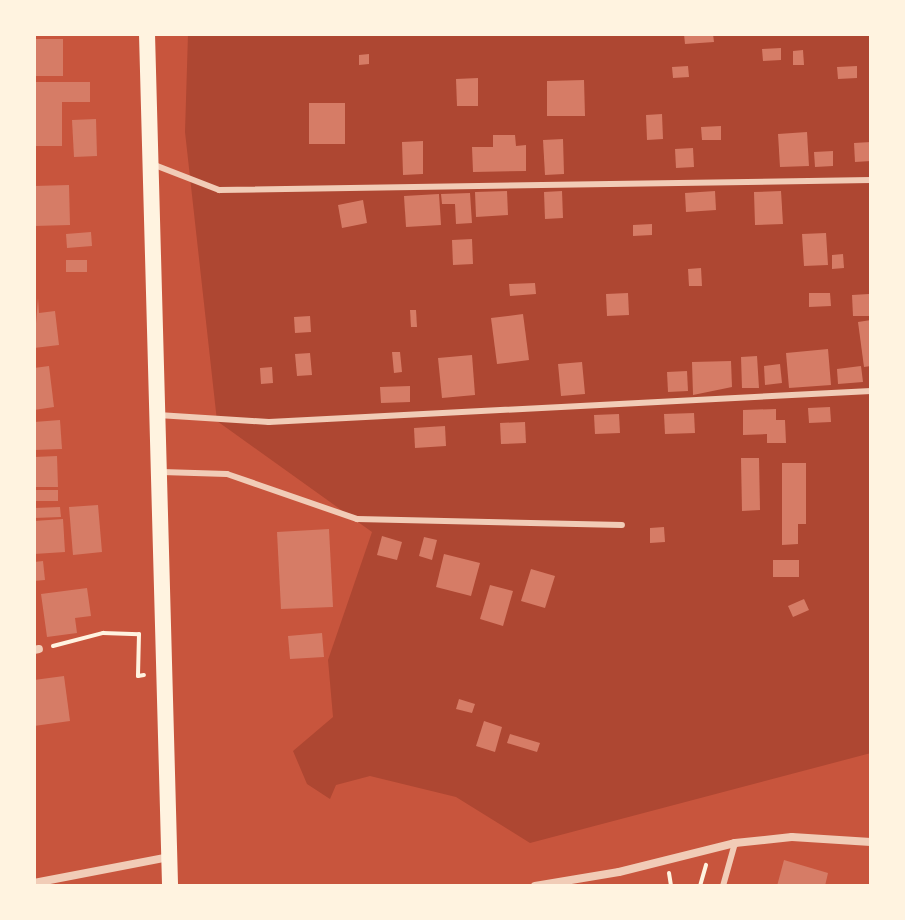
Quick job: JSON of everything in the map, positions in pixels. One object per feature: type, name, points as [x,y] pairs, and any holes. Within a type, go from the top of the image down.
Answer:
[{"type":"main road","points":[[147,34],[170,886]]},
{"type":"street","points":[[535,886],[619,872],[735,843],[792,837],[871,842]]},
{"type":"street","points":[[34,883],[59,874],[169,857]]},
{"type":"lane","points":[[150,163],[219,190],[871,180]]},
{"type":"lane","points":[[158,415],[269,422],[871,391]]},
{"type":"lane","points":[[158,472],[227,474],[357,519],[622,525]]},
{"type":"lane","points":[[723,886],[735,843]]},
{"type":"path","points":[[36,650],[103,633],[139,634]]},
{"type":"shaded area","points":[[188,34],[871,34],[871,753],[530,843],[456,797],[370,776],[336,785],[330,799],[307,784],[293,751],[333,717],[328,660],[372,532],[217,421],[185,132]]},
{"type":"building","points":[[684,34],[713,34],[714,42],[685,44]]},
{"type":"building","points":[[34,39],[63,39],[63,76],[34,76]]},
{"type":"building","points":[[781,48],[781,60],[763,61],[762,49]]},
{"type":"building","points":[[803,50],[804,65],[793,65],[793,51]]},
{"type":"building","points":[[369,54],[369,64],[359,65],[359,55]]},
{"type":"building","points":[[688,66],[689,77],[673,78],[672,67]]},
{"type":"building","points":[[857,66],[857,78],[838,79],[837,67]]},
{"type":"building","points":[[478,78],[478,106],[457,106],[456,79]]},
{"type":"building","points":[[584,80],[585,116],[547,116],[547,81]]},
{"type":"building","points":[[34,82],[90,82],[90,102],[62,102],[62,146],[34,146]]},
{"type":"building","points":[[309,103],[345,103],[345,144],[309,144]]},
{"type":"building","points":[[662,114],[663,139],[647,140],[646,115]]},
{"type":"building","points":[[96,119],[97,156],[74,157],[72,120]]},
{"type":"building","points":[[721,126],[721,140],[702,140],[701,127]]},
{"type":"building","points":[[807,132],[809,166],[780,167],[778,134]]},
{"type":"building","points":[[493,135],[515,135],[516,146],[526,145],[526,171],[473,172],[472,147],[493,147]]},
{"type":"building","points":[[563,139],[564,174],[545,175],[543,140]]},
{"type":"building","points":[[423,141],[423,174],[403,175],[402,142]]},
{"type":"building","points":[[871,142],[871,161],[855,162],[854,143]]},
{"type":"building","points":[[693,148],[694,167],[676,168],[675,149]]},
{"type":"building","points":[[833,151],[833,166],[815,167],[814,152]]},
{"type":"building","points":[[69,185],[70,225],[34,226],[34,186]]},
{"type":"building","points":[[507,191],[508,215],[476,217],[475,192]]},
{"type":"building","points":[[562,191],[563,218],[545,219],[544,192]]},
{"type":"building","points":[[715,191],[716,210],[686,212],[685,193]]},
{"type":"building","points":[[781,191],[783,224],[755,225],[754,192]]},
{"type":"building","points":[[470,193],[472,223],[456,224],[455,204],[442,204],[441,194]]},
{"type":"building","points":[[439,194],[441,225],[406,227],[404,196]]},
{"type":"building","points":[[363,200],[367,223],[342,228],[338,205]]},
{"type":"building","points":[[652,224],[652,235],[633,236],[633,225]]},
{"type":"building","points":[[91,232],[92,246],[67,248],[66,234]]},
{"type":"building","points":[[826,233],[828,265],[804,266],[802,234]]},
{"type":"building","points":[[472,239],[473,264],[453,265],[452,240]]},
{"type":"building","points":[[843,254],[844,268],[832,269],[832,255]]},
{"type":"building","points":[[66,260],[87,260],[87,272],[66,272]]},
{"type":"building","points":[[701,268],[702,286],[689,286],[688,269]]},
{"type":"building","points":[[535,283],[536,294],[510,296],[509,284]]},
{"type":"building","points":[[628,293],[629,315],[607,316],[606,294]]},
{"type":"building","points":[[809,293],[830,293],[831,306],[809,307]]},
{"type":"building","points":[[869,294],[870,316],[853,316],[852,295]]},
{"type":"building","points":[[38,298],[39,313],[55,311],[59,345],[34,348]]},
{"type":"building","points":[[410,310],[416,310],[417,327],[411,327]]},
{"type":"building","points":[[523,314],[529,360],[497,364],[491,318]]},
{"type":"building","points":[[310,316],[311,332],[295,333],[294,317]]},
{"type":"building","points":[[871,320],[871,366],[864,367],[858,322]]},
{"type":"building","points":[[828,349],[831,385],[789,388],[786,353]]},
{"type":"building","points":[[392,352],[400,352],[402,372],[394,373]]},
{"type":"building","points":[[310,353],[312,375],[297,376],[295,354]]},
{"type":"building","points":[[472,355],[475,395],[442,398],[438,358]]},
{"type":"building","points":[[757,356],[759,388],[742,388],[741,357]]},
{"type":"building","points":[[731,361],[732,387],[693,395],[692,362]]},
{"type":"building","points":[[582,362],[585,394],[561,396],[558,364]]},
{"type":"building","points":[[780,364],[782,383],[765,385],[764,366]]},
{"type":"building","points":[[49,366],[54,407],[34,410],[34,368]]},
{"type":"building","points":[[861,366],[863,382],[838,384],[837,369]]},
{"type":"building","points":[[272,367],[273,383],[261,384],[260,368]]},
{"type":"building","points":[[687,371],[688,391],[668,392],[667,372]]},
{"type":"building","points":[[410,386],[410,402],[381,403],[380,387]]},
{"type":"building","points":[[830,407],[831,422],[809,423],[808,408]]},
{"type":"building","points":[[776,409],[776,420],[785,420],[786,443],[767,443],[767,434],[743,435],[743,410]]},
{"type":"building","points":[[694,413],[695,433],[665,434],[664,414]]},
{"type":"building","points":[[619,414],[620,433],[595,434],[594,415]]},
{"type":"building","points":[[60,420],[62,449],[34,450],[34,422]]},
{"type":"building","points":[[525,422],[526,443],[501,444],[500,423]]},
{"type":"building","points":[[445,426],[446,446],[415,448],[414,428]]},
{"type":"building","points":[[57,456],[58,487],[34,487],[34,457]]},
{"type":"building","points":[[741,458],[759,458],[760,510],[742,511]]},
{"type":"building","points":[[782,463],[806,463],[806,524],[798,524],[798,544],[782,545]]},
{"type":"building","points":[[34,490],[58,490],[58,501],[34,501]]},
{"type":"building","points":[[98,505],[102,552],[73,555],[69,507]]},
{"type":"building","points":[[60,507],[61,517],[34,518],[34,508]]},
{"type":"building","points":[[63,519],[65,552],[34,554],[34,521]]},
{"type":"building","points":[[664,527],[665,542],[650,543],[650,528]]},
{"type":"building","points":[[329,529],[333,607],[281,609],[277,532]]},
{"type":"building","points":[[382,536],[402,542],[397,560],[377,555]]},
{"type":"building","points":[[424,537],[437,540],[432,560],[419,556]]},
{"type":"building","points":[[444,554],[480,563],[471,596],[436,587]]},
{"type":"building","points":[[773,560],[799,560],[799,577],[773,577]]},
{"type":"building","points":[[43,561],[45,580],[34,581],[34,562]]},
{"type":"building","points":[[531,569],[555,576],[545,608],[521,601]]},
{"type":"building","points":[[490,585],[513,591],[503,626],[480,619]]},
{"type":"building","points":[[87,588],[91,616],[75,618],[77,633],[47,637],[41,594]]},
{"type":"building","points":[[804,599],[809,610],[793,617],[788,606]]},
{"type":"building","points":[[322,633],[324,657],[290,659],[288,636]]},
{"type":"building","points":[[64,676],[70,721],[34,726],[34,680]]},
{"type":"building","points":[[459,699],[475,704],[472,713],[456,709]]},
{"type":"building","points":[[484,721],[502,727],[495,752],[476,746]]},
{"type":"building","points":[[510,734],[540,743],[537,752],[507,743]]},
{"type":"building","points":[[784,860],[828,873],[825,886],[777,886]]}]
